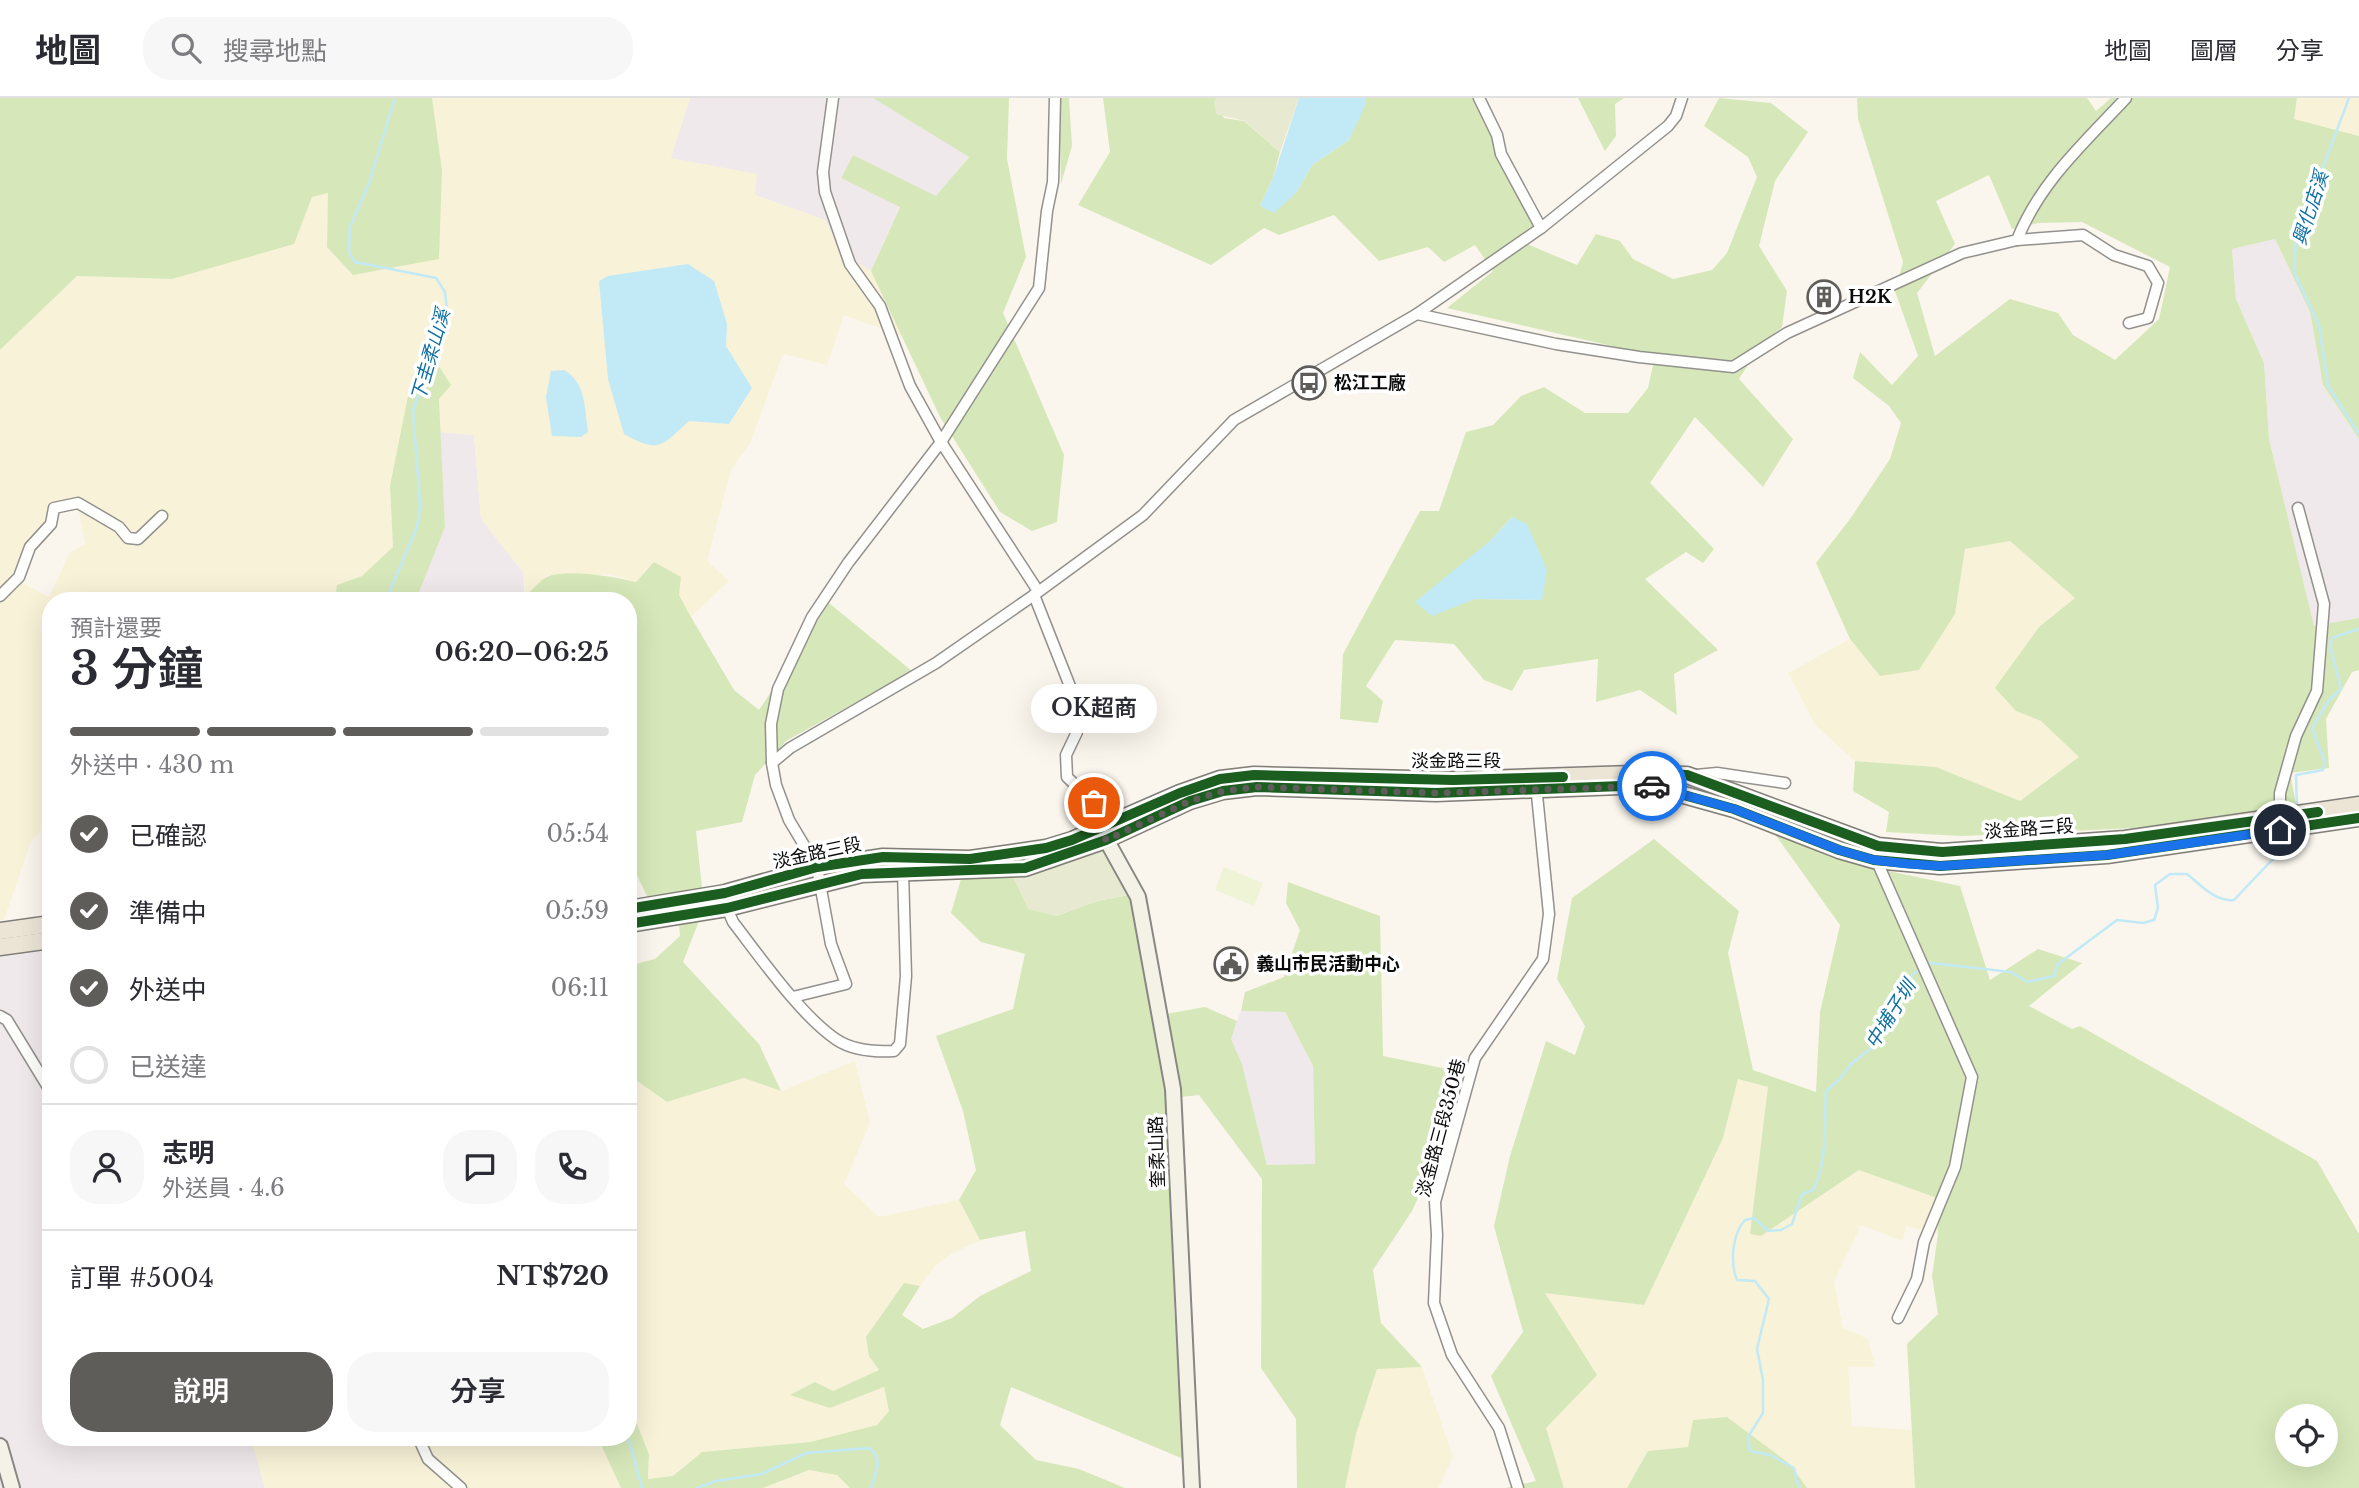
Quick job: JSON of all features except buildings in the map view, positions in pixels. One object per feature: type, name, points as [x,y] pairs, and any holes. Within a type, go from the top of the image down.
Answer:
[{"type":"main road","name":"淡金路三段","points":[[637,923],[727,908],[863,874],[1025,868],[1210,783],[1254,775],[1648,785],[1734,809],[1839,850],[1876,853],[1940,866],[2107,855],[2291,822],[2359,806]]},
{"type":"main road","name":"淡金路三段","points":[[1536,784],[1687,775],[1876,853]]},
{"type":"main road","name":"淡金路三段","points":[[2291,822],[2359,818]]},
{"type":"main road","name":"淡金路三段","points":[[637,907],[725,892],[817,867],[883,857],[970,859],[1046,848],[1103,834]]},
{"type":"main road","points":[[0,931],[42,925]]},
{"type":"main road","points":[[0,947],[42,941]]},
{"type":"street","points":[[833,98],[823,172],[825,192],[850,264],[880,306],[910,386],[941,442],[1036,593],[1075,699],[1077,732],[1066,755],[1067,777],[1094,803],[1103,834]]},
{"type":"street","points":[[793,997],[846,984],[831,944],[817,867],[789,820],[776,785],[772,763],[771,724],[778,689],[812,617],[848,563],[941,442],[1039,288],[1046,211],[1054,182],[1055,98]]},
{"type":"street","points":[[1479,98],[1497,135],[1501,154],[1541,228]]},
{"type":"street","points":[[772,763],[790,748],[936,663],[1143,515],[1234,420],[1417,314],[1541,228],[1668,126],[1676,116],[1682,98]]},
{"type":"street","points":[[2017,240],[2029,210],[2054,175],[2126,98]]},
{"type":"street","points":[[1417,314],[1556,344],[1639,357],[1733,367],[1787,333],[1962,253],[2017,240],[2083,235],[2114,255],[2148,266],[2158,283],[2148,318],[2129,323]]},
{"type":"street","points":[[0,596],[19,578],[30,547],[51,524],[54,508],[78,503],[119,527],[128,538],[138,538],[162,516]]},
{"type":"street","points":[[2291,822],[2280,793],[2296,736],[2317,691],[2324,604],[2298,509]]},
{"type":"street","points":[[1648,785],[1687,775],[1717,773],[1785,783]]},
{"type":"street","name":"淡金路三段350巷","points":[[1518,1488],[1499,1428],[1452,1355],[1434,1303],[1437,1235],[1435,1202],[1475,1058],[1543,959],[1549,914],[1536,784]]},
{"type":"street","name":"奎柔山路","points":[[1103,834],[1138,897],[1173,1089],[1192,1488]]},
{"type":"street","points":[[1876,853],[1972,1077],[1955,1167],[1924,1242],[1917,1279],[1898,1318]]},
{"type":"street","points":[[727,908],[733,922],[793,997],[837,1040],[869,1052],[894,1051],[900,1044],[906,976],[903,872]]},
{"type":"street","points":[[0,1016],[7,1020],[42,1077]]},
{"type":"street","points":[[0,1446],[12,1488]]},
{"type":"street","points":[[422,1446],[428,1459],[461,1488]]},
{"type":"shaded area","points":[[432,98],[690,98],[671,158],[757,174],[755,195],[825,220],[840,252],[871,271],[902,336],[844,315],[827,365],[783,354],[750,443],[731,470],[707,561],[729,581],[691,617],[679,595],[647,568],[636,582],[610,574],[587,576],[568,572],[547,576],[530,592],[526,592],[523,572],[481,519],[474,435],[440,432],[438,365],[390,486],[393,547],[362,576],[337,585],[336,592],[51,592],[70,552],[85,544],[77,501],[53,504],[48,518],[26,540],[13,578],[42,593],[42,830],[31,841],[4,920],[0,920],[0,350],[77,276],[172,279],[312,197],[329,192],[327,247],[442,170]],"holes":[[[727,324],[726,346],[752,389],[729,424],[689,421]]]},
{"type":"shaded area","points":[[690,98],[873,98],[969,156],[936,197],[853,155],[841,178],[900,206],[871,271],[840,252],[825,220],[755,195],[670,159]]},
{"type":"shaded area","points":[[2297,98],[2359,98],[2359,136],[2294,119]]},
{"type":"shaded area","points":[[2275,239],[2310,312],[2323,385],[2359,439],[2359,618],[2314,627],[2269,439],[2264,363],[2236,299],[2232,249]]},
{"type":"shaded area","points":[[440,432],[474,435],[481,519],[523,572],[524,592],[419,592],[445,527]]},
{"type":"shaded area","points":[[2010,541],[2075,598],[2039,627],[2016,711],[2041,721],[2080,757],[2020,801],[1936,767],[1855,761],[1816,726],[1788,673],[1850,639],[1880,676],[1955,614],[1965,549]]},
{"type":"shaded area","points":[[42,951],[42,1446],[253,1446],[265,1488],[0,1488],[0,957]]},
{"type":"shaded area","points":[[1241,1011],[1285,1012],[1313,1066],[1315,1165],[1267,1165],[1242,1064],[1230,1039]]},
{"type":"shaded area","points":[[855,1061],[870,1123],[844,1184],[879,1217],[959,1200],[980,1240],[951,1254],[934,1267],[920,1286],[904,1283],[894,1299],[880,1370],[833,1391],[830,1408],[884,1387],[889,1411],[877,1425],[810,1442],[702,1452],[673,1476],[648,1479],[649,1454],[637,1424],[637,1081],[667,1102],[744,1078],[781,1091]]},
{"type":"shaded area","points":[[1738,1079],[1768,1087],[1761,1236],[1859,1170],[1937,1197],[1938,1234],[1906,1226],[1903,1241],[1861,1225],[1834,1281],[1843,1328],[1868,1339],[1875,1367],[1848,1367],[1852,1426],[1912,1430],[1915,1488],[1807,1488],[1790,1464],[1726,1417],[1688,1447],[1648,1451],[1627,1488],[1564,1488],[1546,1428],[1544,1292],[1644,1305],[1723,1138]]},
{"type":"shaded area","points":[[1422,1367],[1453,1457],[1438,1488],[1345,1488],[1356,1434],[1377,1368]]},
{"type":"shaded area","points":[[253,1446],[602,1446],[621,1488],[265,1488]]},
{"type":"shaded area","points":[[809,1470],[837,1475],[850,1488],[763,1488]]},
{"type":"green space","points":[[0,98],[432,98],[442,170],[439,259],[353,275],[327,247],[328,193],[312,197],[294,244],[172,279],[77,276],[0,350]]},
{"type":"green space","points":[[873,98],[1009,98],[1007,159],[1026,257],[1003,313],[1064,455],[1057,522],[1032,531],[1000,512],[940,417],[871,271],[900,207],[841,178],[853,155],[936,196],[969,157]]},
{"type":"green space","points":[[1059,98],[1069,98],[1072,146],[1061,184]]},
{"type":"green space","points":[[1103,98],[1217,98],[1214,103],[1224,118],[1244,121],[1280,152],[1273,178],[1260,206],[1296,193],[1312,165],[1349,140],[1366,98],[1479,98],[1537,225],[1522,242],[1577,265],[1596,234],[1620,241],[1633,259],[1673,279],[1712,270],[1727,253],[1757,177],[1748,157],[1704,126],[1719,98],[1771,103],[1808,132],[1775,181],[1759,246],[1787,291],[1782,327],[1761,345],[1739,379],[1793,439],[1763,487],[1695,417],[1650,483],[1714,549],[1703,563],[1686,552],[1645,579],[1718,650],[1674,674],[1677,715],[1640,690],[1596,702],[1598,659],[1524,670],[1512,691],[1484,680],[1454,644],[1395,640],[1366,686],[1383,701],[1378,723],[1340,719],[1343,654],[1420,511],[1439,511],[1466,432],[1493,425],[1521,396],[1544,387],[1585,413],[1628,413],[1648,388],[1655,356],[1447,308],[1493,271],[1475,245],[1444,262],[1428,247],[1379,261],[1334,215],[1279,235],[1264,228],[1211,265],[1078,205],[1110,152]],"holes":[[[1512,517],[1542,600],[1475,599],[1492,539]]]},
{"type":"green space","points":[[1217,98],[1299,98],[1280,152],[1245,121],[1216,114],[1214,103]]},
{"type":"green space","points":[[1578,98],[1624,98],[1615,104],[1616,136],[1605,151]]},
{"type":"green space","points":[[1857,98],[2087,98],[2096,111],[2111,98],[2297,98],[2294,119],[2359,136],[2359,439],[2323,385],[2310,312],[2275,239],[2232,249],[2236,299],[2264,363],[2269,439],[2314,626],[2359,618],[2359,670],[2352,672],[2326,719],[2329,768],[2290,773],[2297,808],[2135,828],[1962,836],[1886,832],[1889,812],[1853,791],[1855,761],[1936,767],[2020,801],[2079,757],[2041,721],[2016,711],[1995,688],[2039,627],[2075,598],[2010,541],[1965,549],[1955,614],[1919,670],[1880,676],[1850,639],[1816,563],[1850,519],[1890,459],[1901,423],[1889,406],[1853,378],[1860,352],[1892,385],[1918,356],[1895,291],[1903,262],[1858,119]],"holes":[[[1989,175],[2012,229],[2039,223],[2082,222],[2170,267],[2159,319],[2115,360],[2073,335],[2058,313],[2010,299],[1935,356],[1917,293],[1955,244],[1936,201]]]},
{"type":"green space","points":[[424,363],[438,365],[451,385],[439,399],[445,527],[419,592],[336,592],[337,585],[362,576],[393,547],[390,486],[412,376]]},
{"type":"green space","points":[[654,562],[681,577],[679,595],[691,617],[734,690],[759,710],[829,603],[912,671],[786,741],[755,775],[742,822],[696,831],[702,888],[648,898],[637,875],[637,592],[530,592],[547,577],[565,573],[591,574],[636,582]]},
{"type":"green space","points":[[1774,833],[1869,867],[1960,886],[1990,980],[2038,949],[2082,963],[2029,1006],[2072,1029],[2080,1026],[2317,1161],[2359,1234],[2359,1488],[1915,1488],[1907,1344],[1938,1314],[1932,1276],[1938,1234],[1937,1198],[1859,1170],[1761,1236],[1750,1234],[1768,1087],[1738,1079],[1723,1138],[1644,1305],[1545,1293],[1597,1375],[1546,1428],[1564,1488],[1506,1488],[1536,1481],[1491,1376],[1523,1332],[1494,1226],[1510,1156],[1546,1041],[1575,1055],[1585,1026],[1557,979],[1572,898],[1654,839],[1739,911],[1728,953],[1753,1070],[1816,1092],[1820,1012],[1840,925]]},
{"type":"green space","points":[[1103,848],[1134,894],[1097,901],[1056,916],[1028,909],[1012,875]]},
{"type":"green space","points":[[1224,867],[1263,883],[1254,906],[1215,890]]},
{"type":"green space","points":[[1012,875],[1056,916],[1097,901],[1134,894],[1160,1015],[1205,1007],[1237,1021],[1231,1039],[1242,1064],[1267,1165],[1315,1164],[1313,1066],[1285,1012],[1241,1011],[1245,992],[1284,977],[1300,930],[1286,903],[1288,882],[1380,916],[1383,1056],[1457,1071],[1435,1160],[1412,1211],[1373,1270],[1381,1323],[1422,1367],[1377,1369],[1356,1434],[1345,1488],[1297,1488],[1296,1419],[1261,1368],[1262,1179],[1199,1095],[1172,1098],[1179,1173],[1174,1308],[1186,1460],[1011,1387],[1000,1425],[1036,1460],[1079,1469],[1125,1488],[850,1488],[837,1475],[809,1470],[763,1488],[621,1488],[602,1446],[637,1446],[637,1424],[649,1454],[648,1479],[673,1476],[702,1452],[810,1442],[877,1425],[889,1411],[884,1387],[830,1408],[790,1395],[815,1382],[833,1391],[879,1370],[869,1356],[866,1337],[904,1283],[920,1286],[902,1315],[923,1329],[952,1318],[980,1296],[1031,1271],[1025,1231],[980,1240],[959,1200],[976,1170],[963,1111],[936,1036],[1013,1009],[1025,954],[981,942],[951,913],[961,879]]},
{"type":"green space","points":[[699,921],[683,962],[759,1044],[781,1091],[744,1078],[667,1102],[637,1081],[637,964],[655,959],[680,936],[679,925]]},
{"type":"green space","points":[[1727,1417],[1790,1464],[1807,1488],[1627,1488],[1648,1451],[1688,1447],[1693,1420]]},
{"type":"water","points":[[1299,98],[1366,98],[1366,104],[1349,140],[1312,165],[1296,193],[1274,213],[1260,206],[1273,178]]},
{"type":"water","points":[[688,264],[714,281],[727,324],[726,346],[752,388],[729,424],[689,421],[666,441],[653,445],[645,444],[624,434],[608,379],[599,281],[608,276]]},
{"type":"water","points":[[564,370],[577,382],[583,397],[588,432],[581,437],[552,436],[546,397],[551,371]]},
{"type":"water","points":[[1512,517],[1527,524],[1547,570],[1542,600],[1475,599],[1432,616],[1415,602],[1492,539]]},
{"type":"waterway","name":"下圭柔山溪","points":[[389,592],[417,527],[420,506],[413,411],[447,311],[445,292],[436,278],[355,262],[349,253],[350,227],[369,183],[395,98]]},
{"type":"waterway","name":"興化店溪","points":[[2349,98],[2296,239],[2294,272],[2319,325],[2328,386],[2359,434]]},
{"type":"waterway","name":"中埔子圳","points":[[2297,809],[2296,775],[2323,770],[2325,763],[2312,728],[2329,700],[2341,689],[2330,645],[2332,638],[2359,629]]},
{"type":"waterway","name":"中埔子圳","points":[[1926,966],[1931,963],[2011,972],[2028,982],[2054,976],[2058,964],[2117,920],[2143,923],[2154,920],[2158,908],[2155,885],[2170,874],[2187,874],[2214,896],[2234,900],[2270,862],[2288,848],[2291,836]]},
{"type":"waterway","name":"中埔子圳","points":[[1799,1488],[1794,1468],[1770,1455],[1750,1451],[1748,1437],[1763,1413],[1763,1380],[1757,1349],[1769,1299],[1755,1281],[1737,1280],[1733,1257],[1735,1241],[1745,1220],[1754,1218],[1768,1231],[1781,1230],[1792,1224],[1802,1194],[1813,1190],[1818,1179],[1824,1142],[1826,1091],[1851,1064],[1874,1046],[1913,974],[1920,970]]},
{"type":"waterway","name":"下圭柔山溪","points":[[630,1446],[642,1488]]},
{"type":"waterway","name":"下圭柔山溪","points":[[697,1488],[716,1481],[762,1474],[806,1453],[869,1448],[878,1462],[871,1488]]},
{"type":"cycle path","points":[[1633,774],[1687,775],[1878,846],[1942,852],[2125,839],[2318,812]]},
{"type":"cycle path","points":[[637,908],[725,893],[817,867],[883,857],[970,859],[1046,848],[1072,840],[1180,793],[1220,779],[1254,775],[1453,780],[1563,777]]},
{"type":"cycle path","points":[[637,923],[727,908],[862,874],[1025,868],[1106,840],[1190,801],[1223,791],[1257,787],[1436,793],[1648,785],[1734,809],[1839,850],[1874,860],[1940,866],[2107,855],[2359,818]]},
{"type":"way so far","points":[[1094,803],[1106,840],[1190,801],[1223,791],[1257,787],[1436,793],[1652,786]]},
{"type":"place","name":"H2K","points":[[1824,297]]},
{"type":"place","name":"松江工廠","points":[[1309,383]]},
{"type":"place","name":"OK超商","points":[[1094,803]]},
{"type":"place","name":"義山市民活動中心","points":[[1231,964]]},
{"type":"route","points":[[1652,786],[1734,809],[1839,850],[1874,860],[1908,864],[1940,866],[2107,855],[2280,830]]}]
